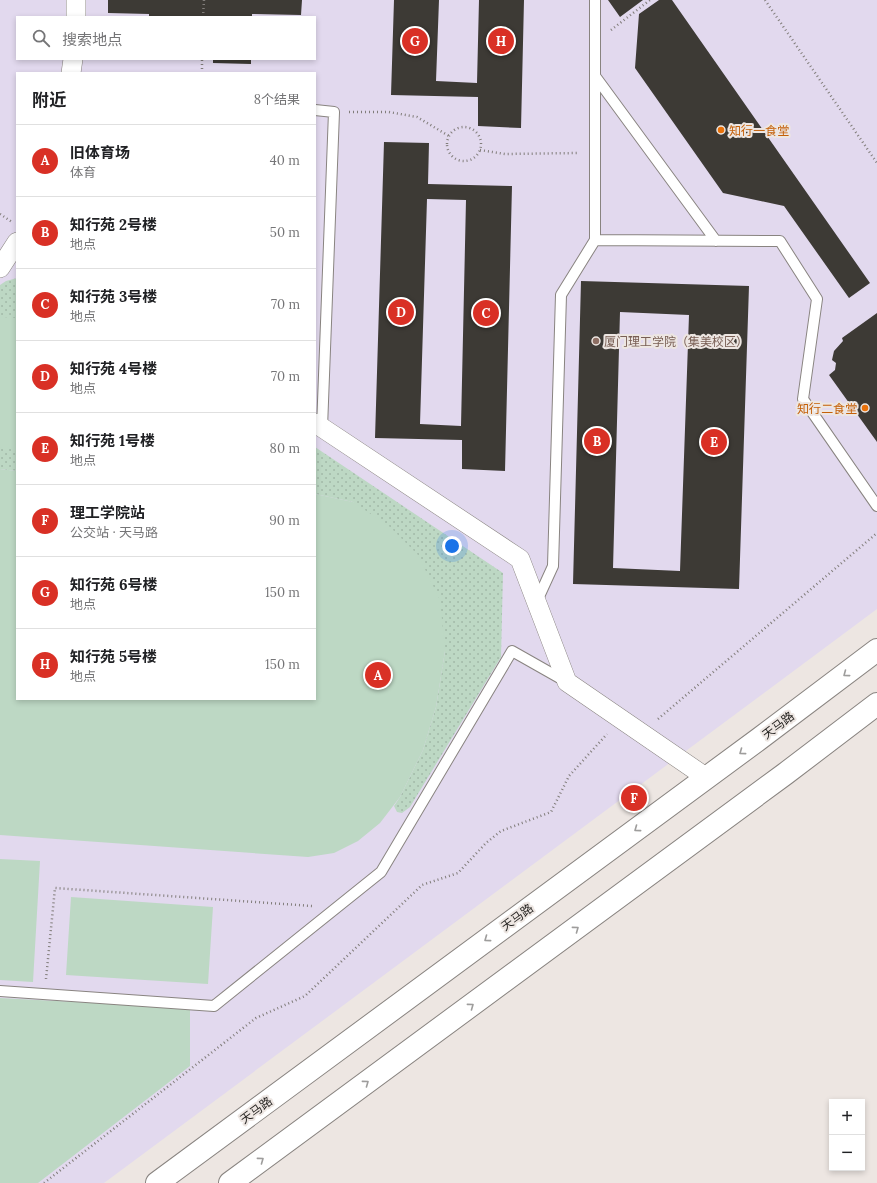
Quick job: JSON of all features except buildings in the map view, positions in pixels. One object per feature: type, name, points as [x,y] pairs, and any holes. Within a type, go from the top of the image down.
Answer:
[{"type":"main road","name":"天马路","points":[[157,1183],[707,778],[877,650]]},
{"type":"main road","points":[[230,1183],[773,784],[877,704]]},
{"type":"street","points":[[76,0],[76,16]]},
{"type":"street","points":[[71,72],[73,60]]},
{"type":"street","points":[[0,268],[16,244]]},
{"type":"street","points":[[318,425],[520,559],[567,682],[707,778]]},
{"type":"lane","points":[[536,602],[553,566],[561,295],[595,240],[595,0]]},
{"type":"lane","points":[[595,76],[716,241]]},
{"type":"lane","points":[[316,110],[334,112],[318,425]]},
{"type":"lane","points":[[595,240],[780,241],[818,299],[803,399],[877,506]]},
{"type":"lane","points":[[0,991],[214,1006],[381,872],[512,650],[567,682]]},
{"type":"path","points":[[204,0],[204,16]]},
{"type":"path","points":[[595,42],[650,0]]},
{"type":"path","points":[[765,0],[877,163]]},
{"type":"path","points":[[202,60],[202,72]]},
{"type":"path","points":[[334,112],[389,112],[416,117],[449,136]]},
{"type":"path","points":[[463,127],[474,130],[481,139],[480,150],[473,158],[468,160],[457,159],[452,156],[447,147],[449,136],[458,128],[463,127]]},
{"type":"path","points":[[480,150],[505,154],[595,152]]},
{"type":"path","points":[[0,214],[16,224]]},
{"type":"path","points":[[642,733],[877,532]]},
{"type":"path","points":[[44,1183],[256,1018],[305,996],[422,885],[458,874],[486,843],[501,831],[551,812],[569,776],[621,718]]},
{"type":"path","points":[[45,994],[55,888],[336,908]]},
{"type":"shaded area","name":"厦门理工学院（集美校区）","points":[[0,0],[877,0],[877,609],[104,1183],[0,1183]]},
{"type":"green space","points":[[16,278],[16,471],[0,469],[0,285],[6,281]]},
{"type":"green space","points":[[0,317],[16,318],[16,449],[0,447]]},
{"type":"green space","points":[[316,448],[503,573],[501,657],[410,807],[402,813],[397,812],[394,806],[423,750],[436,707],[445,651],[353,502],[316,494]]},
{"type":"green space","points":[[0,469],[16,471],[16,700],[316,700],[316,494],[353,502],[390,527],[418,555],[440,600],[445,651],[436,707],[423,750],[400,797],[380,823],[358,841],[334,853],[308,857],[0,835]]},
{"type":"green space","points":[[0,859],[40,861],[33,982],[0,980]]},
{"type":"green space","points":[[71,897],[213,907],[208,984],[66,975]]},
{"type":"green space","points":[[0,998],[190,1008],[190,1066],[38,1183],[0,1183]]},
{"type":"place","name":"知行苑 6号楼","points":[[415,41]]},
{"type":"place","name":"知行苑 5号楼","points":[[501,41]]},
{"type":"place","name":"知行一食堂","points":[[721,130]]},
{"type":"place","name":"知行苑 4号楼","points":[[401,312]]},
{"type":"place","name":"知行苑 3号楼","points":[[486,313]]},
{"type":"place","name":"厦门理工学院（集美校区）","points":[[596,341]]},
{"type":"place","name":"知行二食堂","points":[[865,408]]},
{"type":"place","name":"知行苑 2号楼","points":[[597,441]]},
{"type":"place","name":"知行苑 1号楼","points":[[714,442]]},
{"type":"place","name":"旧体育场","points":[[378,675]]},
{"type":"place","name":"理工学院站","points":[[634,798]]}]
